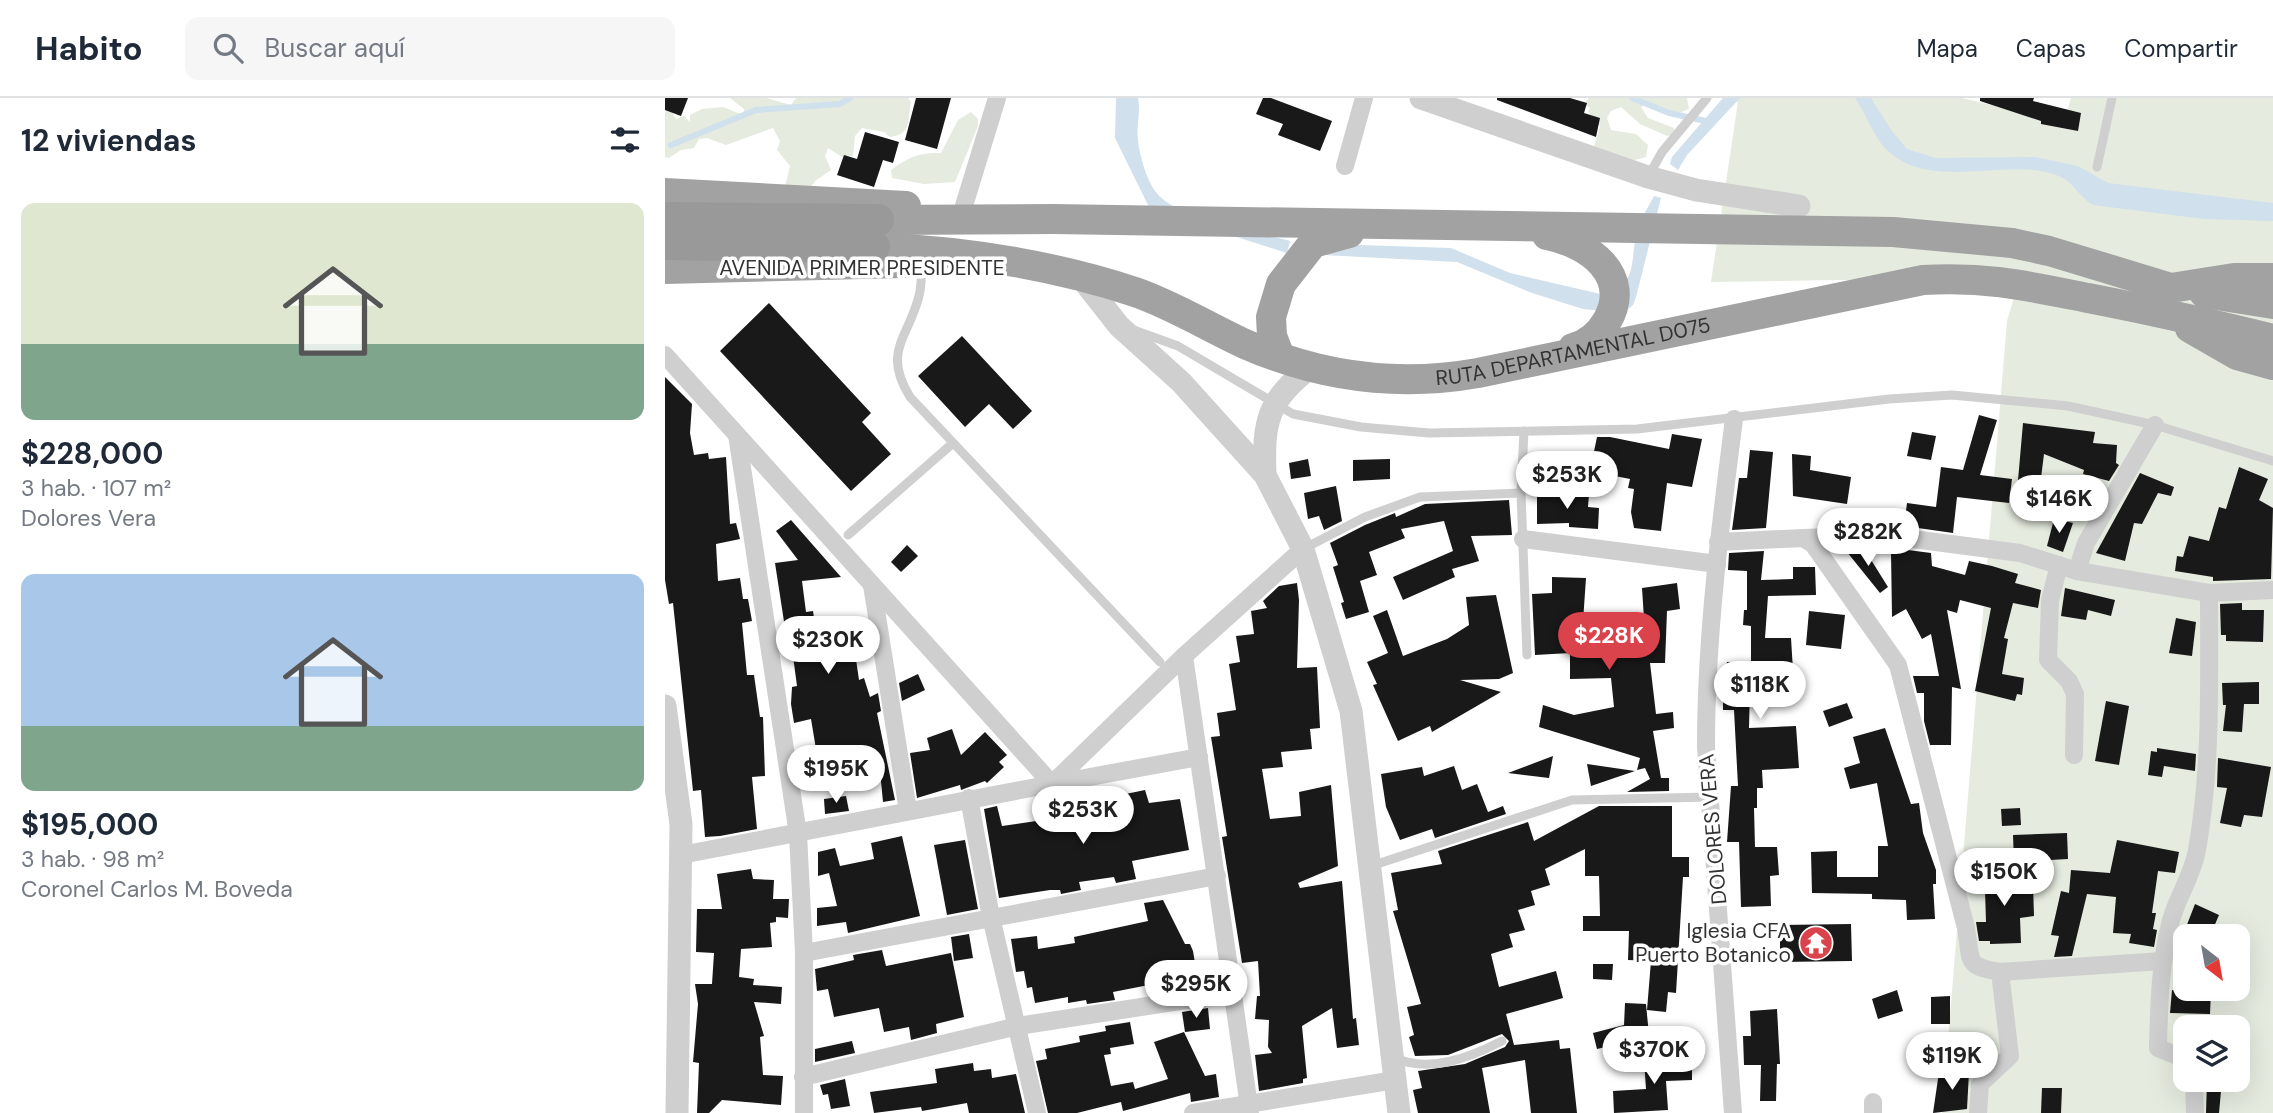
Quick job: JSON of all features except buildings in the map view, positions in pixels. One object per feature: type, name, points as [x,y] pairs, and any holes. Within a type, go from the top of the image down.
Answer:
[{"type":"highway","points":[[665,192],[963,209],[1052,219]]},
{"type":"highway","points":[[665,218],[876,234]]},
{"type":"highway","name":"RUTA DEPARTAMENTAL D075","points":[[876,234],[1052,219],[1626,227],[1952,235],[2049,251],[2172,301],[2199,335],[2237,355],[2273,365]]},
{"type":"highway","points":[[1280,357],[1272,336],[1271,317],[1281,284],[1295,263],[1313,243],[1391,225]]},
{"type":"highway","points":[[1478,373],[1584,345],[1602,329],[1614,305],[1615,288],[1610,273],[1600,259],[1585,247],[1557,237],[1493,226]]},
{"type":"highway","points":[[665,244],[876,234]]},
{"type":"highway","name":"RUTA DEPARTAMENTAL D075","points":[[876,234],[1069,273],[1139,293],[1249,345],[1311,367],[1367,378],[1409,381],[1478,373],[1923,280],[1993,279],[2172,301],[2234,278],[2273,278]]},
{"type":"highway","name":"AVENIDA PRIMER PRESIDENTE","points":[[665,269],[922,263],[1069,273]]},
{"type":"highway","points":[[2172,301],[2273,304]]},
{"type":"highway","points":[[2172,301],[2273,339]]},
{"type":"street","points":[[963,209],[997,98]]},
{"type":"street","points":[[1345,166],[1364,98]]},
{"type":"street","points":[[1421,98],[1648,177],[1696,190],[1799,206]]},
{"type":"street","points":[[1069,273],[1119,326],[1181,382],[1265,475],[1303,549],[1351,711],[1399,1113]]},
{"type":"street","points":[[665,355],[1052,784]]},
{"type":"street","points":[[1265,475],[1266,421],[1273,404],[1286,386],[1311,367]]},
{"type":"street","name":"DOLORES VERA","points":[[1733,1113],[1706,747],[1706,690],[1718,542],[1734,419]]},
{"type":"street","points":[[2077,571],[2086,543],[2155,425]]},
{"type":"street","points":[[737,434],[797,834],[803,953],[804,1113]]},
{"type":"street","points":[[1718,542],[1882,535],[2020,554],[2077,571],[2209,593],[2273,590]]},
{"type":"street","points":[[1803,538],[1813,544],[1898,665],[1966,928],[1972,963],[1977,968],[2000,972],[2162,961]]},
{"type":"street","points":[[1523,539],[1717,564]]},
{"type":"street","points":[[1052,784],[1184,656],[1303,549]]},
{"type":"street","points":[[2059,565],[2048,613],[2048,660],[2069,681],[2075,694],[2074,755]]},
{"type":"street","points":[[872,585],[908,811]]},
{"type":"street","points":[[2173,1054],[2158,1048],[2162,961],[2172,917],[2195,862],[2203,807],[2209,750],[2209,593]]},
{"type":"street","points":[[1184,656],[1249,1108]]},
{"type":"street","points":[[665,706],[681,855],[673,885],[677,1113]]},
{"type":"street","points":[[681,855],[969,798],[1199,757]]},
{"type":"street","points":[[969,798],[991,917],[1037,1113]]},
{"type":"street","points":[[803,953],[1217,876]]},
{"type":"street","points":[[1978,1113],[1980,1084],[2010,1056],[2000,972]]},
{"type":"street","points":[[803,1077],[1018,1026],[1233,993]]},
{"type":"street","points":[[1193,1113],[1249,1108],[1393,1068]]},
{"type":"street","points":[[2194,1092],[2195,1113]]},
{"type":"lane","points":[[2097,167],[2112,98]]},
{"type":"lane","points":[[1648,177],[1662,152],[1706,101]]},
{"type":"lane","points":[[922,263],[919,296],[897,345],[900,381],[910,397],[1160,662]]},
{"type":"lane","points":[[1119,326],[1147,332],[1178,346],[1293,414],[1361,428],[1429,433],[1637,429],[1889,399],[1952,395],[2068,407],[2155,425],[2273,461]]},
{"type":"lane","points":[[1524,431],[1521,493],[1527,655]]},
{"type":"lane","points":[[848,535],[953,443]]},
{"type":"lane","points":[[1303,549],[1365,517],[1420,497],[1521,493]]},
{"type":"lane","points":[[1371,866],[1572,800],[1711,797]]},
{"type":"lane","points":[[1393,1068],[1434,1065],[1477,1053],[1502,1041]]},
{"type":"shaded area","points":[[665,98],[676,119],[684,116],[690,122],[690,115],[702,109],[723,107],[743,115],[744,109],[730,98],[766,98],[791,105],[796,98],[908,98],[911,102],[908,125],[902,133],[890,137],[884,132],[862,128],[855,136],[853,156],[842,157],[828,148],[825,156],[831,170],[815,181],[807,192],[785,187],[790,166],[777,150],[780,141],[773,128],[726,145],[707,138],[699,139],[694,148],[681,150],[669,158],[665,157]]},
{"type":"shaded area","points":[[1589,98],[1687,98],[1689,109],[1670,116],[1647,103],[1641,107],[1648,118],[1674,128],[1675,134],[1667,136],[1640,124],[1621,107],[1611,111],[1607,118],[1611,130],[1636,134],[1648,145],[1646,157],[1628,162],[1594,147],[1600,126],[1588,112],[1590,108],[1584,104]]},
{"type":"shaded area","points":[[1730,98],[1962,98],[2064,122],[2071,98],[2273,98],[2273,1113],[1942,1113],[2007,321],[2020,277],[1711,282],[1738,102]]},
{"type":"shaded area","points":[[971,112],[978,119],[978,126],[955,182],[924,184],[892,178],[891,170],[909,159],[927,153],[941,153],[958,120]]},
{"type":"water","points":[[1116,98],[1138,98],[1138,135],[1142,160],[1152,186],[1166,201],[1180,210],[1218,224],[1290,241],[1287,253],[1155,211],[1148,205],[1115,138]]},
{"type":"water","points":[[1723,98],[1740,98],[1687,155],[1678,170],[1670,164],[1672,157]]},
{"type":"water","points":[[1855,98],[1871,98],[1891,130],[1907,149],[1936,158],[2035,157],[2078,166],[2108,183],[2273,203],[2273,221],[2204,219],[2093,205],[2066,180],[2041,171],[2019,169],[1951,172],[1908,164],[1884,147]]},
{"type":"water","points":[[1654,196],[1661,198],[1636,297],[1633,305],[1623,313],[1583,309],[1532,293],[1457,262],[1324,255],[1328,244],[1451,248],[1510,273],[1609,296],[1626,282],[1630,274],[1639,226]]},
{"type":"waterway","points":[[671,145],[756,110],[840,104],[850,98]]},
{"type":"waterway","points":[[1632,98],[1669,113],[1710,122]]},
{"type":"place","name":"Iglesia CFA Puerto Botanico","points":[[1816,943]]}]
